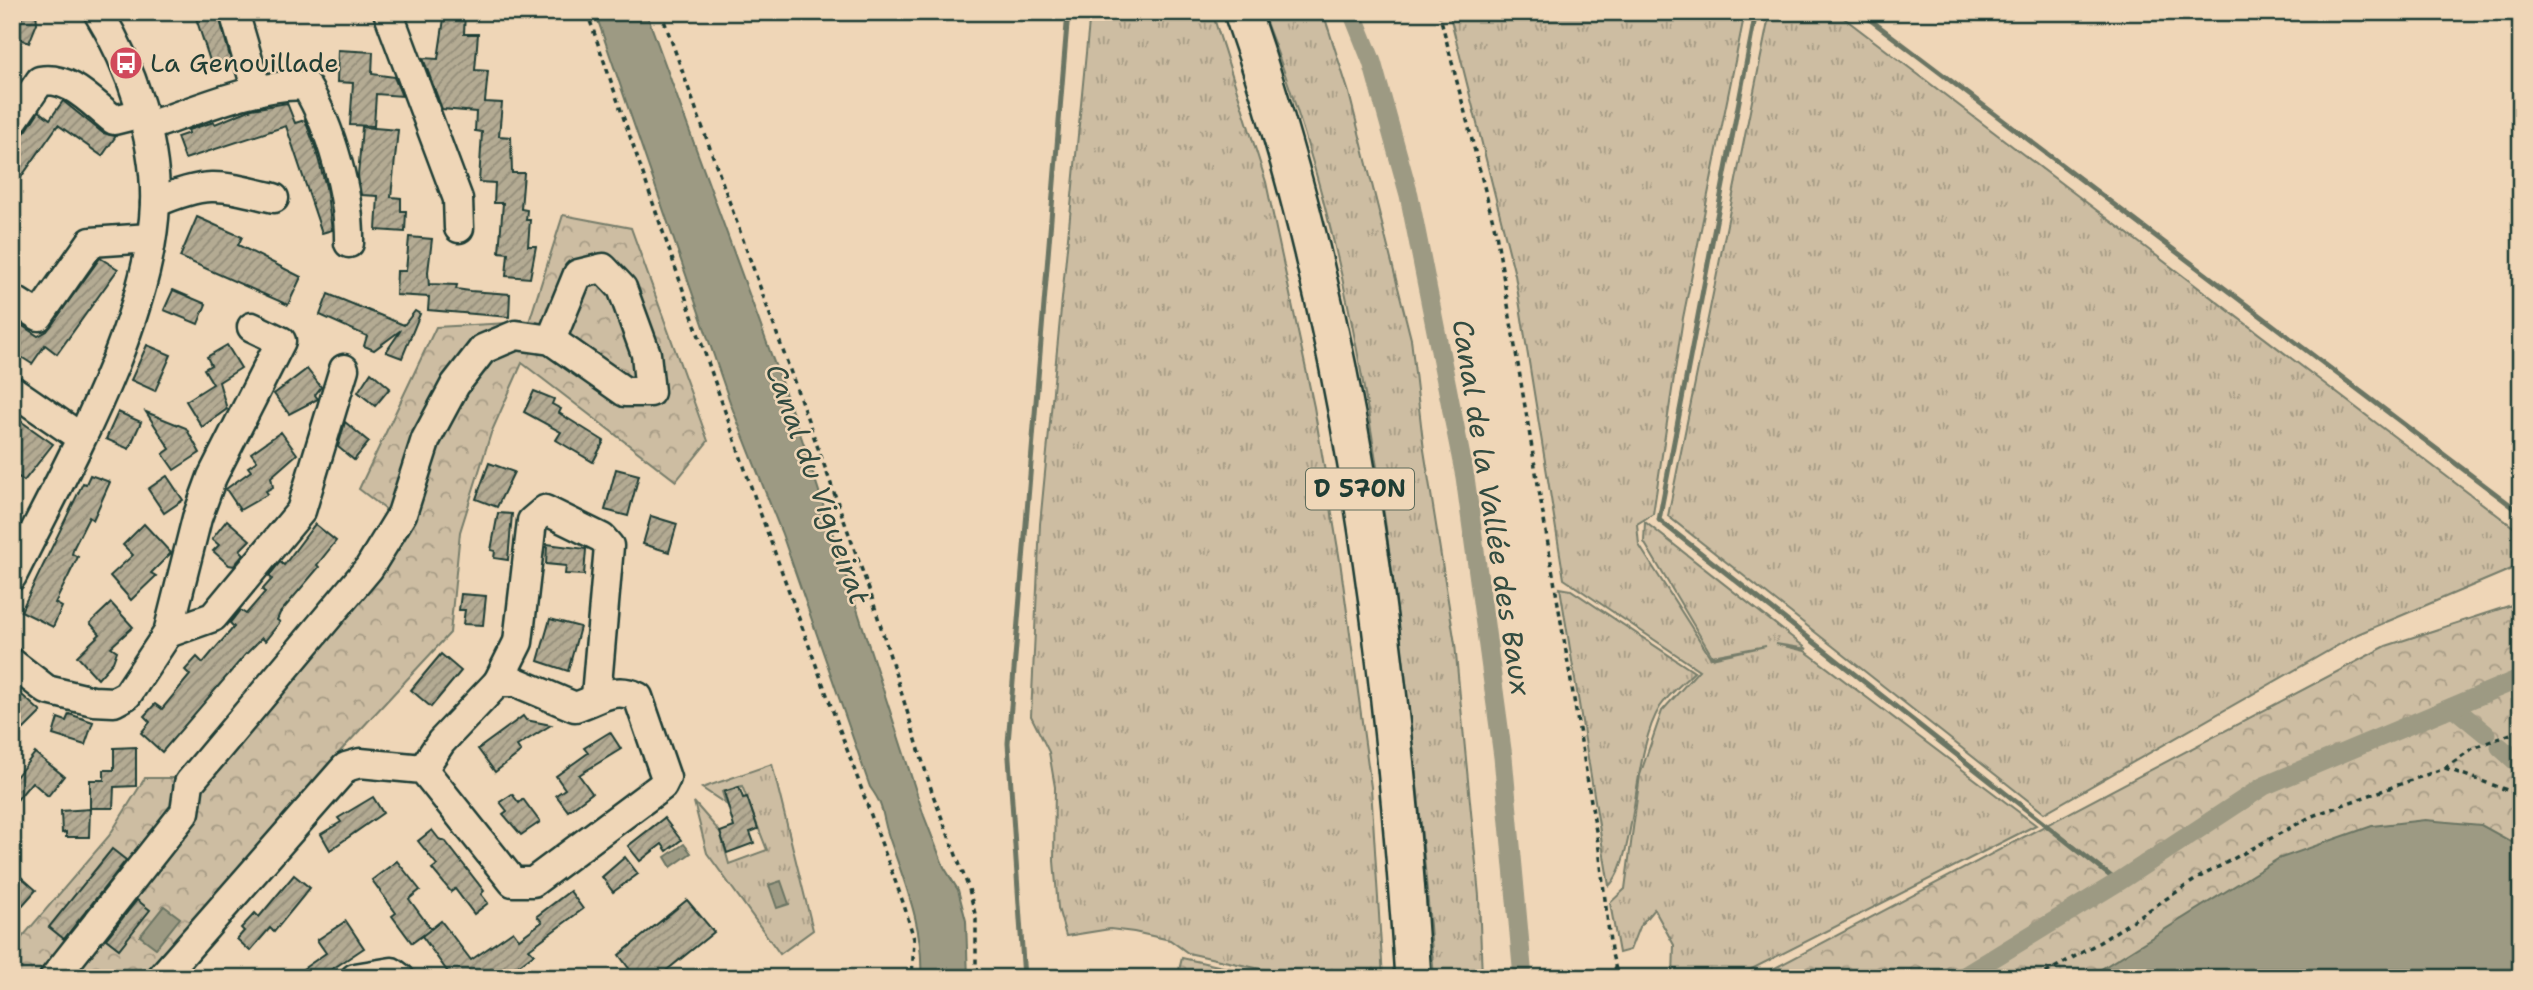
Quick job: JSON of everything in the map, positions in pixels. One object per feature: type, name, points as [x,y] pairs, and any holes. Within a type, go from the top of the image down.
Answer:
[{"type":"main road","name":"D 570N","points":[[1242,12],[1291,163],[1322,285],[1350,429],[1384,653],[1405,850],[1413,978]]},
{"type":"street","points":[[12,576],[126,335],[150,238],[155,204],[144,120],[126,63],[98,12]]},
{"type":"street","points":[[234,12],[257,91]]},
{"type":"street","points":[[388,12],[458,199],[459,228]]},
{"type":"street","points":[[12,122],[40,81],[53,79],[67,83],[114,120],[144,120],[289,84],[306,86],[319,107],[349,212],[349,243]]},
{"type":"street","points":[[155,204],[184,190],[219,185],[274,198]]},
{"type":"street","points":[[12,299],[39,316],[91,242],[150,238]]},
{"type":"street","points":[[12,663],[47,690],[93,701],[114,702],[127,695],[168,634],[197,518],[212,477],[281,341],[252,327]]},
{"type":"street","points":[[55,977],[185,812],[189,783],[369,568],[402,514],[426,439],[455,385],[483,349],[516,335],[551,340]]},
{"type":"street","points":[[168,634],[213,617],[301,511],[344,369]]},
{"type":"street","points":[[12,390],[80,437]]},
{"type":"street","points":[[423,769],[440,742],[498,682],[519,642],[532,521],[545,510],[602,538],[609,546],[596,696]]},
{"type":"street","points":[[161,978],[346,767],[360,763],[423,769],[513,882],[533,882],[662,786],[666,778],[638,697],[625,691],[596,696],[575,707],[516,682],[498,682]]},
{"type":"street","points":[[355,978],[392,972],[400,978]]},
{"type":"path","points":[[587,12],[757,504],[904,905],[914,939],[912,978]]},
{"type":"path","points":[[661,12],[873,598],[933,795],[969,889],[976,918],[976,978]]},
{"type":"path","points":[[1439,12],[1496,233],[1597,835],[1611,950],[1618,978]]},
{"type":"path","points":[[2037,978],[2100,942],[2198,878],[2312,816],[2445,768],[2473,748],[2521,730]]},
{"type":"path","points":[[2445,768],[2521,795]]},
{"type":"green space","points":[[1090,12],[1212,12],[1266,182],[1314,407],[1340,561],[1371,787],[1383,978],[1301,978],[1188,953],[1170,940],[1134,932],[1110,929],[1066,936],[1058,908],[1054,861],[1055,787],[1049,752],[1031,716],[1040,524]]},
{"type":"green space","points":[[1262,12],[1323,12],[1349,93],[1411,339],[1424,450],[1455,644],[1479,896],[1482,978],[1434,978],[1402,651],[1362,379],[1348,304],[1311,156]]},
{"type":"green space","points":[[1449,12],[1745,12],[1683,318],[1653,514],[1637,524],[1639,545],[1711,658],[1766,646],[1712,656],[1644,542],[1645,522],[1807,649],[1776,644],[1805,651],[2036,825],[1734,978],[1673,978],[1674,945],[1654,909],[1639,927],[1630,950],[1619,953],[1610,903],[1625,889],[1640,775],[1662,711],[1699,670],[1564,579],[1515,275]]},
{"type":"green space","points":[[1770,12],[1836,12],[2521,533],[2521,565],[2358,634],[2044,813],[1668,516]]},
{"type":"green space","points":[[563,215],[631,228],[708,441],[676,481],[522,363],[491,433],[460,532],[450,633],[335,757],[153,978],[12,978],[12,949],[109,836],[145,778],[174,778],[368,549],[389,512],[359,489],[436,327],[529,322]]},
{"type":"green space","points":[[1560,588],[1571,590],[1694,672],[1660,707],[1651,726],[1625,853],[1609,886]]},
{"type":"green space","points":[[2521,602],[2521,978],[1756,978],[2386,646]]},
{"type":"green space","points":[[772,764],[813,930],[780,954],[707,853],[694,802],[720,832],[729,864],[767,850],[742,786],[722,792],[726,804],[702,788]]},
{"type":"green space","points":[[1182,958],[1273,978],[1177,978]]},
{"type":"shaded area","points":[[595,12],[646,12],[802,439],[924,816],[944,867],[958,890],[966,921],[968,978],[921,978],[920,941],[916,923],[881,806],[870,787],[782,534],[731,405]]},
{"type":"shaded area","points":[[2425,820],[2481,825],[2521,847],[2521,978],[2087,978],[2278,859],[2372,826]]},
{"type":"shaded area","points":[[684,844],[691,853],[671,867],[665,857]]},
{"type":"shaded area","points":[[781,881],[789,904],[777,908],[769,885]]},
{"type":"shaded area","points":[[164,906],[180,918],[156,948],[140,936]]},
{"type":"building","points":[[24,12],[36,12],[37,23],[29,43],[13,36]]},
{"type":"building","points":[[194,12],[218,12],[231,61],[212,67]]},
{"type":"building","points":[[445,12],[465,12],[464,34],[478,34],[475,70],[488,71],[485,102],[502,103],[499,136],[511,137],[512,173],[524,173],[521,209],[527,210],[526,220],[530,220],[528,246],[536,246],[530,278],[506,276],[508,253],[499,252],[503,203],[494,203],[495,183],[479,182],[482,132],[475,131],[476,112],[442,109],[423,58],[438,59]]},
{"type":"building","points":[[338,50],[373,52],[372,74],[394,77],[402,96],[376,94],[374,126],[350,125],[353,83],[337,82]]},
{"type":"building","points":[[63,101],[103,133],[116,136],[102,156],[58,125],[12,190],[12,143],[26,131],[39,111],[50,119]]},
{"type":"building","points":[[287,103],[295,123],[305,120],[315,147],[326,187],[332,230],[322,233],[286,126],[185,159],[177,137],[189,133],[188,130],[214,122],[215,124],[252,109]]},
{"type":"building","points":[[362,127],[398,130],[391,197],[401,198],[401,211],[406,211],[405,232],[376,230],[378,196],[361,195],[358,176]]},
{"type":"building","points":[[197,217],[242,237],[238,245],[301,277],[288,305],[180,257]]},
{"type":"building","points":[[409,237],[432,239],[428,272],[429,287],[429,284],[457,285],[456,289],[510,294],[509,317],[428,310],[429,297],[396,295],[397,271],[406,271]]},
{"type":"building","points":[[100,258],[118,269],[57,354],[45,345],[32,364],[12,351],[12,319],[38,336],[47,331]]},
{"type":"building","points":[[173,290],[206,304],[198,324],[164,310]]},
{"type":"building","points":[[328,294],[404,325],[415,311],[420,314],[402,358],[386,352],[401,330],[374,350],[364,346],[367,336],[320,315]]},
{"type":"building","points":[[147,345],[171,355],[155,391],[131,380]]},
{"type":"building","points":[[227,345],[241,368],[219,382],[227,409],[202,427],[186,401],[213,384],[204,369],[211,365],[207,357]]},
{"type":"building","points":[[307,369],[321,387],[315,395],[318,399],[289,414],[274,394]]},
{"type":"building","points":[[371,372],[390,388],[375,406],[358,392]]},
{"type":"building","points":[[534,391],[554,399],[552,404],[561,409],[559,413],[604,441],[593,462],[556,440],[561,432],[524,412]]},
{"type":"building","points":[[118,412],[141,422],[129,449],[106,439]]},
{"type":"building","points":[[146,412],[186,428],[200,453],[174,470],[163,454],[170,449]]},
{"type":"building","points":[[12,415],[53,444],[24,481],[12,472]]},
{"type":"building","points":[[345,422],[369,442],[354,460],[338,447]]},
{"type":"building","points":[[281,432],[297,454],[271,477],[273,487],[266,491],[268,494],[240,510],[226,489],[251,471],[248,467],[257,461],[251,453]]},
{"type":"building","points":[[489,463],[514,472],[497,507],[476,499]]},
{"type":"building","points":[[616,469],[639,475],[628,516],[605,510]]},
{"type":"building","points":[[90,475],[110,482],[93,520],[89,517],[74,547],[72,554],[78,557],[55,603],[62,607],[53,627],[21,611],[83,483],[86,484]]},
{"type":"building","points":[[167,476],[183,500],[164,513],[148,489]]},
{"type":"building","points":[[498,513],[512,514],[508,560],[494,558],[495,551],[491,550]]},
{"type":"building","points":[[651,516],[677,524],[669,552],[643,544]]},
{"type":"building","points":[[227,520],[250,540],[240,550],[244,554],[234,566],[213,551],[219,545],[212,539]]},
{"type":"building","points":[[144,524],[171,553],[151,573],[156,576],[131,600],[110,576],[133,555],[123,545]]},
{"type":"building","points":[[315,524],[336,541],[317,565],[319,567],[280,613],[277,620],[280,622],[265,641],[262,638],[245,655],[162,752],[141,733],[150,722],[144,716],[155,704],[162,709],[190,675],[185,670],[197,657],[203,663],[234,627],[230,623],[240,610],[246,614],[265,592],[262,590],[272,579],[269,576],[280,562],[284,565]]},
{"type":"building","points":[[547,544],[586,549],[584,575],[565,574],[566,566],[546,564]]},
{"type":"building","points":[[461,594],[486,596],[483,625],[463,624],[465,610],[459,610]]},
{"type":"building","points":[[111,603],[133,627],[111,647],[117,651],[113,662],[98,679],[77,656],[100,634],[90,623]]},
{"type":"building","points":[[550,619],[580,627],[568,671],[538,661]]},
{"type":"building","points":[[441,654],[461,671],[431,707],[411,690]]},
{"type":"building","points":[[22,695],[41,712],[24,729],[12,724],[12,705]]},
{"type":"building","points":[[69,714],[93,722],[85,745],[53,735],[58,718],[66,721]]},
{"type":"building","points":[[523,716],[526,720],[551,725],[517,746],[521,752],[495,772],[478,749]]},
{"type":"building","points":[[610,732],[621,749],[579,775],[592,793],[568,811],[556,795],[565,789],[556,776],[588,753],[584,748]]},
{"type":"building","points":[[136,747],[136,786],[114,787],[113,808],[90,808],[90,780],[104,780],[104,770],[114,770],[114,748]]},
{"type":"building","points":[[35,753],[64,776],[48,796],[32,782],[12,806],[12,782]]},
{"type":"building","points":[[739,787],[743,798],[747,797],[758,829],[750,832],[754,843],[727,853],[720,832],[734,827],[724,792]]},
{"type":"building","points":[[512,794],[519,803],[523,799],[540,822],[521,835],[503,814],[507,811],[500,802]]},
{"type":"building","points":[[373,797],[383,813],[330,850],[321,834],[341,822],[338,818]]},
{"type":"building","points":[[90,809],[89,837],[66,837],[66,832],[62,833],[61,811]]},
{"type":"building","points":[[664,818],[681,840],[667,851],[662,844],[640,861],[628,846]]},
{"type":"building","points":[[432,830],[439,839],[446,842],[484,891],[481,894],[488,903],[474,914],[455,889],[451,892],[432,869],[437,865],[418,841]]},
{"type":"building","points":[[112,849],[126,860],[64,939],[49,927]]},
{"type":"building","points":[[625,857],[638,874],[613,892],[602,877]]},
{"type":"building","points":[[397,861],[420,890],[409,899],[431,929],[441,921],[471,960],[513,931],[519,939],[542,922],[537,916],[570,891],[583,909],[529,949],[534,954],[502,978],[452,978],[422,936],[430,930],[412,943],[392,916],[396,913],[372,880]]},
{"type":"building","points":[[12,869],[36,890],[12,917]]},
{"type":"building","points":[[294,875],[310,888],[274,932],[270,928],[250,951],[237,939],[244,931],[241,928],[255,913],[259,917]]},
{"type":"building","points":[[137,900],[150,910],[119,949],[106,939]]},
{"type":"building","points":[[687,900],[714,932],[657,978],[636,978],[619,955]]},
{"type":"building","points":[[346,921],[364,948],[319,978],[290,978],[326,953],[317,940]]},
{"type":"waterway","points":[[1024,978],[1008,743],[1068,12]]},
{"type":"waterway","name":"Canal de la Vallée des Baux","points":[[1352,12],[1372,62],[1409,195],[1465,477],[1503,757],[1523,978]]},
{"type":"waterway","points":[[1756,12],[1659,520],[2118,882]]},
{"type":"waterway","points":[[1860,12],[2521,513]]},
{"type":"waterway","points":[[1961,978],[2118,882],[2264,786],[2521,678]]},
{"type":"waterway","points":[[2453,707],[2486,734]]},
{"type":"waterway","points":[[2500,747],[2521,766]]},
{"type":"place","name":"La Genouillade","points":[[126,63]]},
{"type":"water label","name":"Canal du Vigueirat","points":[[818,484]]}]
